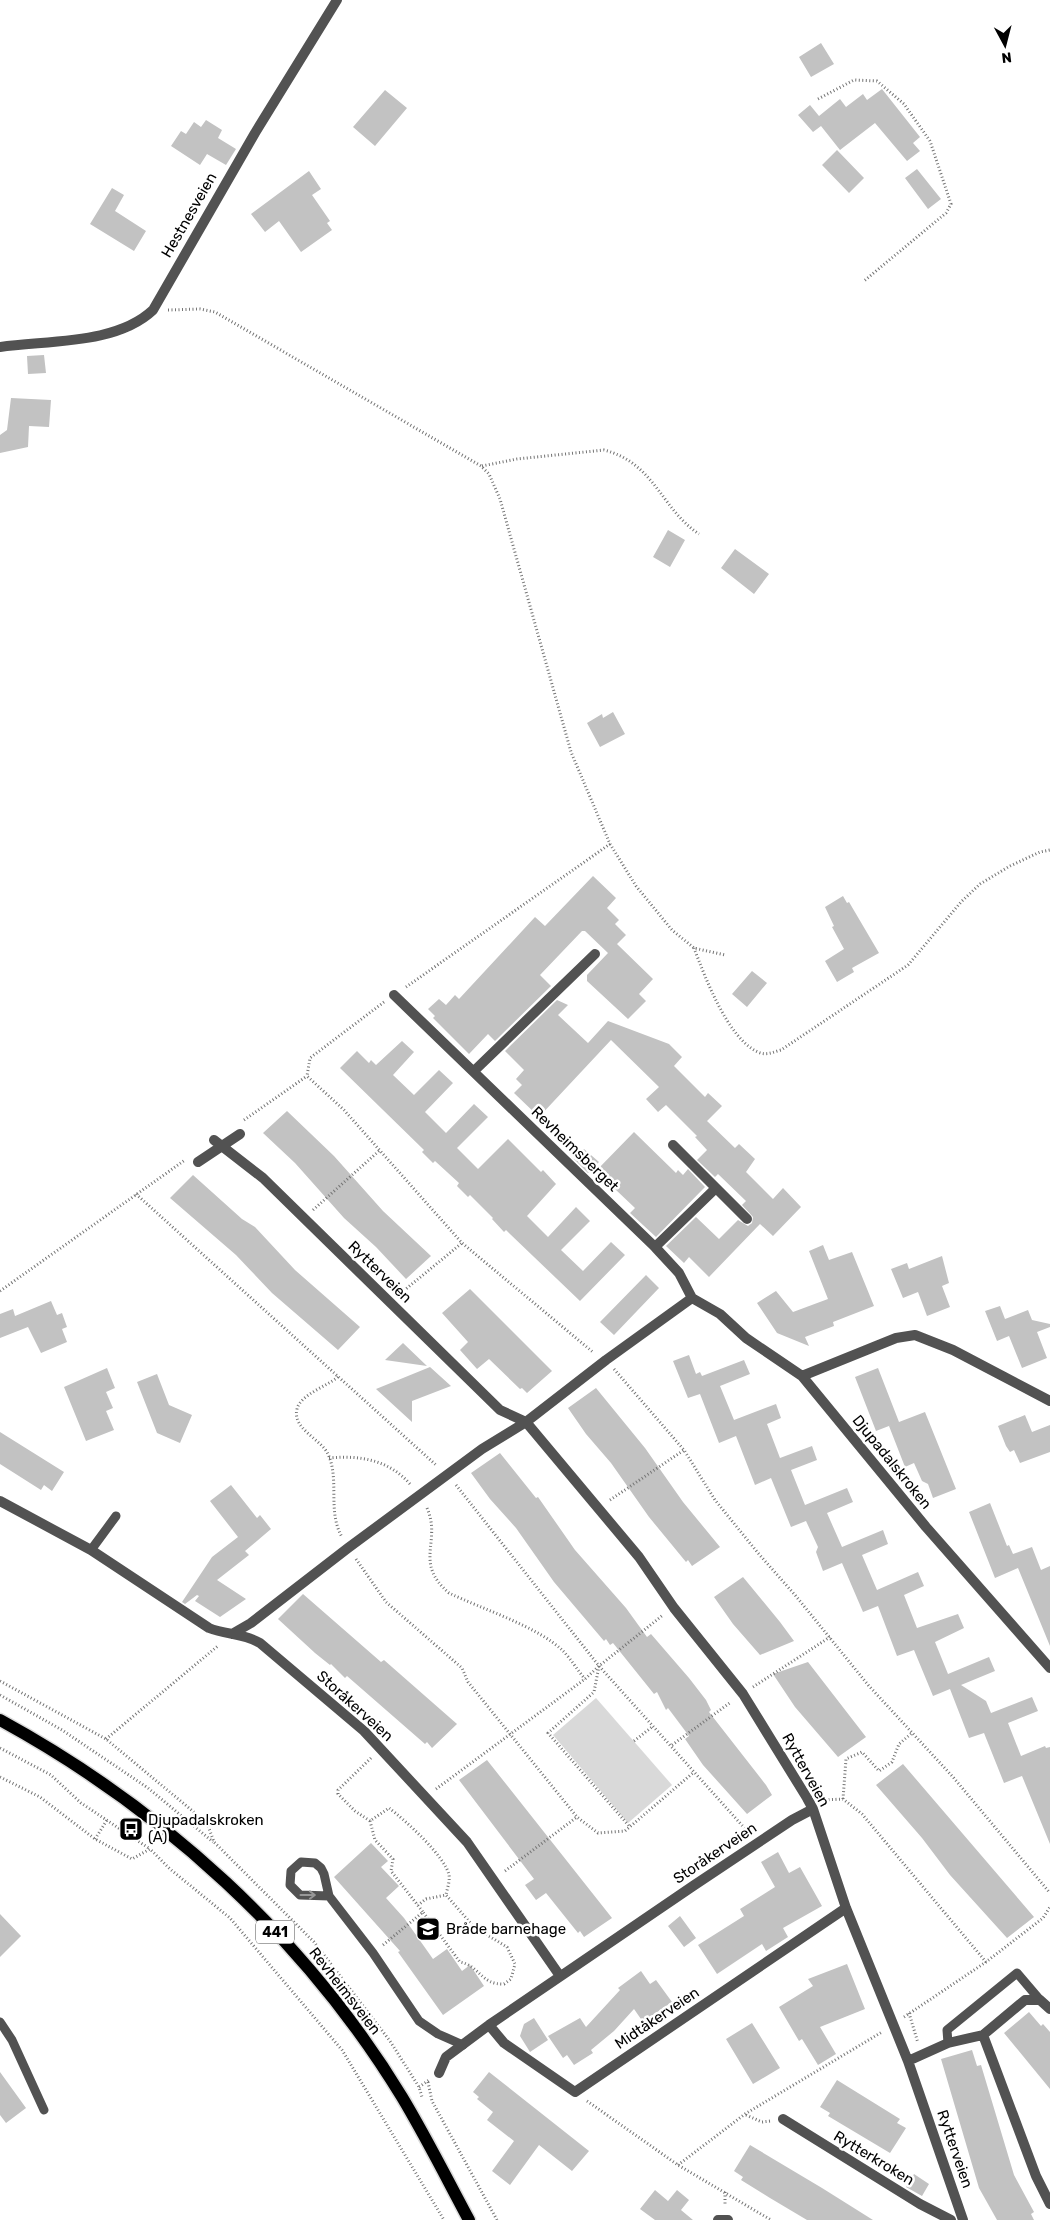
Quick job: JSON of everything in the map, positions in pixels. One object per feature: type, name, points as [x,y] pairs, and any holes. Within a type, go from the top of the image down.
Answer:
[{"type":"main road","name":"Revheimsveien","points":[[0,1720],[70,1761],[144,1811],[190,1849],[253,1908],[300,1959],[352,2024],[402,2098],[469,2220]]},
{"type":"street","name":"Hestnesveien","points":[[153,310],[255,133],[337,0]]},
{"type":"street","points":[[0,347],[96,336],[127,325],[153,310]]},
{"type":"street","points":[[474,1071],[594,954]]},
{"type":"street","name":"Revheimsberget","points":[[394,995],[474,1071],[557,1155],[655,1247],[680,1274],[692,1298]]},
{"type":"street","points":[[195,1159],[218,1144],[240,1134]]},
{"type":"street","name":"Rytterveien","points":[[218,1144],[263,1178],[319,1235],[500,1410],[526,1422],[639,1557],[674,1608],[743,1694],[813,1809],[846,1908],[908,2061],[939,2146],[963,2220]]},
{"type":"street","points":[[673,1145],[747,1219]]},
{"type":"street","points":[[655,1247],[716,1188]]},
{"type":"street","points":[[232,1634],[251,1623],[348,1548],[482,1450],[526,1422],[606,1360],[692,1298]]},
{"type":"street","name":"Djupadalskroken","points":[[692,1298],[720,1314],[746,1338],[802,1376],[926,1527],[1050,1668]]},
{"type":"street","points":[[802,1376],[896,1338],[915,1335],[953,1350],[1050,1401]]},
{"type":"street","name":"Storåkerveien","points":[[0,1501],[91,1550],[209,1628],[220,1632],[247,1635],[260,1642],[364,1731],[467,1842],[560,1976]]},
{"type":"street","name":"Storåkerveien","points":[[440,2073],[446,2057],[489,2025],[758,1843],[813,1809]]},
{"type":"street","name":"Midtåkerveien","points":[[575,2092],[846,1908]]},
{"type":"street","points":[[908,2061],[948,2043],[983,2035],[1025,2000],[1040,2000],[1050,2009]]},
{"type":"street","points":[[489,2025],[504,2043],[575,2092]]},
{"type":"street","points":[[983,2035],[1036,2176],[1050,2204]]},
{"type":"street","name":"Rytterkroken","points":[[783,2119],[920,2204],[950,2220]]},
{"type":"street","points":[[718,2220],[728,2220]]},
{"type":"lane","points":[[91,1550],[116,1516]]},
{"type":"lane","points":[[329,1896],[300,1896],[290,1885],[291,1872],[301,1862],[315,1863],[324,1874],[329,1896],[373,1953],[419,2021],[438,2034],[463,2045]]},
{"type":"lane","points":[[948,2043],[947,2030],[1017,1973],[1040,2000]]},
{"type":"lane","points":[[0,2022],[12,2040],[44,2110]]},
{"type":"path","points":[[818,99],[854,80],[877,81],[904,104],[930,141],[951,204],[946,212],[864,280]]},
{"type":"path","points":[[153,310],[200,309],[215,312],[481,466],[489,474],[500,499],[571,752],[610,844],[653,909],[672,930],[694,948],[725,955]]},
{"type":"path","points":[[481,466],[517,459],[604,450],[618,453],[632,461],[662,493],[684,525],[699,534]]},
{"type":"path","points":[[242,1121],[307,1076],[310,1058],[394,995],[610,844]]},
{"type":"path","points":[[694,948],[714,999],[730,1024],[750,1047],[759,1053],[767,1054],[781,1050],[908,965],[961,902],[980,884],[1010,866],[1040,852],[1050,850]]},
{"type":"path","points":[[307,1076],[344,1110],[462,1242],[591,1350],[606,1360],[684,1450],[715,1500],[758,1553],[869,1686],[953,1777],[1050,1893]]},
{"type":"path","points":[[304,1218],[380,1150]]},
{"type":"path","points":[[0,1291],[136,1194],[195,1159]]},
{"type":"path","points":[[136,1194],[448,1475],[599,1666],[652,1727],[672,1745],[758,1843]]},
{"type":"path","points":[[390,1303],[462,1242]]},
{"type":"path","points":[[338,1377],[328,1385],[307,1395],[299,1403],[296,1410],[298,1421],[306,1432],[320,1443],[329,1458],[335,1522],[348,1548],[386,1602],[462,1668],[468,1682],[577,1817],[598,1832],[612,1833],[625,1831],[694,1772]]},
{"type":"path","points":[[598,1509],[684,1450]]},
{"type":"path","points":[[329,1458],[352,1457],[380,1462],[402,1475],[420,1496],[433,1520],[429,1560],[432,1572],[440,1585],[449,1593],[527,1626],[564,1652],[585,1679]]},
{"type":"path","points":[[426,1797],[585,1679],[674,1608]]},
{"type":"path","points":[[106,1739],[232,1634]]},
{"type":"path","points":[[599,1666],[594,1692],[548,1732],[630,1827]]},
{"type":"path","points":[[0,1695],[62,1730],[148,1788],[214,1842]]},
{"type":"path","points":[[634,1742],[652,1727]]},
{"type":"path","points":[[843,1800],[846,1759],[862,1752],[879,1771],[892,1762],[899,1744],[912,1733]]},
{"type":"path","points":[[0,1748],[51,1775],[81,1804],[150,1849],[170,1869],[230,1918],[342,2050],[444,2220]]},
{"type":"path","points":[[370,1821],[389,1808],[407,1822],[437,1856],[449,1875],[446,1895],[474,1928],[499,1942],[512,1954],[515,1964],[511,1979],[504,1984],[487,1982],[471,1964],[460,1962],[391,1871],[393,1859],[375,1840],[370,1821],[342,1799],[338,1790],[374,1756]]},
{"type":"path","points":[[0,1777],[40,1797],[95,1840],[132,1859],[150,1849]]},
{"type":"path","points":[[807,1798],[843,1800],[862,1814],[986,1962]]},
{"type":"path","points":[[493,1880],[577,1817]]},
{"type":"path","points":[[95,1840],[107,1820]]},
{"type":"path","points":[[418,1905],[426,1899],[446,1895]]},
{"type":"path","points":[[678,2165],[745,2114],[876,2037],[892,2024],[986,1962],[1043,1918],[1050,1906]]},
{"type":"path","points":[[373,1953],[423,1912]]},
{"type":"path","points":[[428,2081],[432,2101],[497,2220]]},
{"type":"path","points":[[575,2092],[678,2165],[772,2220]]},
{"type":"path","points":[[745,2114],[762,2122],[783,2119]]},
{"type":"shaded area","points":[[596,1698],[672,1785],[628,1823],[553,1735]]},
{"type":"building","points":[[821,43],[834,64],[811,77],[799,57]]},
{"type":"building","points":[[882,89],[920,137],[913,143],[920,151],[907,161],[875,123],[840,150],[821,126],[813,132],[798,115],[810,105],[819,116],[840,99],[846,107],[863,94],[867,100]]},
{"type":"building","points":[[385,90],[407,108],[375,146],[353,127]]},
{"type":"building","points":[[206,120],[222,130],[218,138],[236,149],[226,165],[207,154],[200,165],[171,146],[181,131],[186,134],[194,122],[201,127]]},
{"type":"building","points":[[837,150],[864,178],[849,193],[822,165]]},
{"type":"building","points":[[917,169],[941,199],[928,209],[905,178]]},
{"type":"building","points":[[309,171],[321,189],[312,195],[330,221],[327,223],[332,230],[301,252],[279,221],[265,232],[251,214]]},
{"type":"building","points":[[112,188],[124,195],[115,211],[146,231],[134,251],[90,224]]},
{"type":"building","points":[[44,355],[46,373],[28,374],[27,356]]},
{"type":"building","points":[[11,398],[51,400],[49,427],[29,426],[28,447],[0,453],[0,435],[7,430]]},
{"type":"building","points":[[668,530],[685,540],[670,567],[653,557]]},
{"type":"building","points":[[735,549],[769,574],[754,594],[721,568]]},
{"type":"building","points":[[613,712],[625,734],[600,747],[587,723],[602,714],[603,718]]},
{"type":"building","points":[[593,876],[616,898],[607,908],[619,920],[615,924],[626,935],[617,944],[653,979],[639,994],[646,1001],[628,1019],[587,981],[587,975],[608,953],[585,931],[582,931],[540,975],[551,986],[495,1041],[488,1034],[469,1054],[433,1018],[435,1016],[428,1009],[439,999],[446,1005],[455,995],[459,999],[535,917],[545,926]]},
{"type":"building","points":[[843,896],[847,903],[849,902],[879,953],[852,968],[854,972],[837,982],[825,961],[844,949],[832,927],[834,926],[825,907]]},
{"type":"building","points":[[752,971],[767,983],[747,1007],[732,994]]},
{"type":"building","points":[[557,1000],[568,1005],[558,1015],[588,1043],[608,1021],[669,1044],[682,1057],[674,1066],[705,1097],[708,1093],[722,1106],[707,1121],[735,1148],[739,1144],[755,1159],[746,1172],[773,1199],[783,1188],[801,1207],[773,1236],[760,1224],[709,1277],[689,1257],[684,1263],[666,1246],[696,1217],[719,1239],[738,1220],[748,1226],[752,1223],[753,1217],[742,1205],[746,1201],[718,1174],[715,1177],[697,1160],[707,1150],[695,1137],[697,1136],[666,1105],[658,1112],[646,1099],[659,1087],[611,1040],[539,1117],[514,1093],[522,1085],[516,1079],[524,1070],[505,1051]]},
{"type":"building","points":[[402,1041],[414,1052],[393,1075],[414,1095],[439,1070],[453,1083],[425,1112],[446,1133],[474,1104],[488,1117],[457,1148],[478,1169],[508,1139],[541,1172],[543,1170],[556,1184],[527,1216],[548,1237],[576,1207],[590,1221],[561,1250],[583,1271],[611,1242],[625,1255],[580,1301],[506,1230],[504,1232],[470,1195],[468,1197],[457,1186],[459,1183],[435,1161],[433,1163],[422,1152],[424,1150],[340,1068],[357,1051],[369,1063],[371,1060],[376,1065]]},
{"type":"building","points":[[287,1111],[334,1156],[383,1211],[431,1256],[406,1279],[376,1247],[344,1218],[295,1163],[263,1133]]},
{"type":"building","points":[[634,1132],[676,1173],[678,1170],[683,1175],[688,1169],[705,1187],[656,1237],[630,1213],[635,1208],[596,1171]]},
{"type":"building","points":[[584,1149],[599,1162],[588,1173],[574,1159]]},
{"type":"building","points":[[193,1175],[242,1219],[255,1227],[295,1270],[360,1327],[338,1350],[272,1293],[236,1255],[170,1198]]},
{"type":"building","points":[[823,1245],[829,1260],[852,1252],[874,1306],[833,1322],[834,1326],[805,1337],[809,1346],[777,1333],[757,1303],[776,1291],[793,1312],[828,1299],[809,1251]]},
{"type":"building","points":[[942,1256],[949,1283],[942,1286],[950,1307],[927,1316],[918,1292],[903,1298],[891,1269],[907,1263],[909,1269]]},
{"type":"building","points":[[646,1275],[659,1288],[614,1335],[600,1322]]},
{"type":"building","points":[[470,1289],[552,1371],[527,1393],[522,1388],[520,1389],[489,1359],[477,1369],[460,1350],[468,1342],[442,1313]]},
{"type":"building","points":[[51,1301],[57,1315],[62,1313],[67,1327],[62,1329],[67,1342],[41,1353],[28,1327],[0,1338],[0,1314],[13,1309],[15,1316]]},
{"type":"building","points":[[1000,1306],[1005,1319],[1028,1310],[1032,1320],[1050,1324],[1050,1327],[1037,1332],[1047,1358],[1022,1368],[1009,1336],[997,1341],[985,1311]]},
{"type":"building","points":[[403,1343],[427,1366],[385,1360]]},
{"type":"building","points":[[689,1355],[696,1374],[700,1372],[702,1376],[744,1360],[750,1374],[720,1386],[734,1420],[776,1404],[781,1418],[767,1424],[780,1458],[812,1446],[817,1460],[791,1470],[805,1505],[847,1488],[853,1502],[827,1513],[842,1547],[883,1530],[888,1544],[862,1555],[877,1590],[918,1572],[924,1586],[904,1595],[917,1628],[958,1614],[964,1628],[935,1642],[948,1674],[989,1657],[995,1671],[961,1685],[986,1701],[991,1713],[1032,1697],[1038,1711],[1008,1723],[1021,1756],[1045,1746],[1046,1748],[1050,1747],[1050,1844],[1022,1776],[1004,1783],[984,1733],[969,1738],[950,1689],[933,1696],[914,1650],[897,1656],[878,1606],[863,1612],[842,1563],[823,1571],[816,1552],[818,1547],[806,1521],[791,1527],[771,1478],[755,1485],[736,1436],[719,1443],[700,1394],[688,1398],[673,1361]]},
{"type":"building","points":[[430,1367],[451,1386],[412,1401],[412,1422],[376,1389]]},
{"type":"building","points":[[107,1368],[115,1388],[106,1392],[113,1408],[106,1411],[114,1430],[86,1441],[64,1387]]},
{"type":"building","points":[[878,1368],[899,1422],[925,1412],[956,1489],[933,1498],[928,1484],[922,1481],[914,1463],[905,1467],[889,1426],[894,1424],[876,1431],[855,1377]]},
{"type":"building","points":[[157,1374],[169,1405],[192,1415],[180,1443],[157,1433],[137,1382]]},
{"type":"building","points":[[596,1388],[645,1448],[683,1502],[720,1547],[692,1566],[688,1560],[686,1562],[649,1517],[611,1463],[586,1434],[568,1408]]},
{"type":"building","points":[[1025,1415],[1032,1432],[1050,1425],[1050,1452],[1020,1463],[1014,1450],[1010,1452],[1006,1446],[998,1426]]},
{"type":"building","points":[[0,1432],[64,1472],[52,1491],[44,1485],[41,1490],[0,1464]]},
{"type":"building","points":[[500,1453],[536,1498],[538,1497],[575,1550],[626,1608],[647,1637],[651,1634],[689,1678],[706,1700],[711,1710],[709,1712],[766,1785],[772,1795],[747,1814],[703,1765],[685,1739],[689,1736],[668,1708],[666,1710],[657,1692],[654,1694],[613,1643],[610,1645],[606,1639],[604,1641],[554,1582],[516,1528],[490,1499],[471,1473]]},
{"type":"building","points":[[231,1485],[257,1518],[260,1515],[271,1529],[245,1551],[249,1555],[217,1580],[246,1599],[220,1617],[195,1601],[199,1596],[197,1595],[185,1604],[182,1602],[212,1557],[238,1537],[210,1501]]},
{"type":"building","points":[[990,1503],[1007,1546],[1009,1545],[1013,1554],[1032,1547],[1041,1570],[1050,1566],[1050,1646],[1018,1568],[995,1578],[969,1512]]},
{"type":"building","points":[[743,1577],[794,1641],[760,1655],[733,1624],[714,1597]]},
{"type":"building","points":[[303,1594],[381,1662],[384,1660],[457,1724],[432,1748],[347,1676],[345,1678],[331,1664],[315,1653],[278,1619]]},
{"type":"building","points":[[808,1662],[866,1737],[838,1757],[795,1707],[773,1674]]},
{"type":"building","points":[[487,1760],[612,1918],[584,1937],[580,1931],[578,1933],[546,1893],[536,1900],[525,1885],[534,1879],[459,1780]]},
{"type":"building","points":[[903,1764],[1034,1917],[1007,1938],[950,1875],[922,1838],[876,1785]]},
{"type":"building","points":[[371,1843],[388,1861],[381,1867],[399,1886],[386,1898],[404,1918],[433,1959],[447,1949],[462,1971],[470,1965],[484,1986],[443,2015],[398,1952],[400,1951],[334,1877]]},
{"type":"building","points":[[778,1852],[789,1873],[800,1867],[822,1906],[783,1928],[788,1937],[766,1951],[762,1944],[717,1974],[698,1945],[744,1916],[740,1909],[775,1887],[761,1862]]},
{"type":"building","points":[[0,1914],[21,1936],[0,1957]]},
{"type":"building","points":[[680,1916],[696,1938],[684,1947],[668,1926]]},
{"type":"building","points":[[847,1964],[865,2009],[820,2027],[836,2054],[818,2065],[802,2039],[799,2041],[779,2007],[813,1986],[808,1979]]},
{"type":"building","points":[[641,1971],[650,1984],[656,1980],[672,2002],[643,2022],[634,2009],[614,2031],[591,2050],[593,2053],[574,2065],[567,2055],[563,2058],[548,2036],[580,2018],[586,2027],[620,1990],[618,1988]]},
{"type":"building","points":[[1029,2012],[1041,2026],[1043,2024],[1050,2032],[1050,2089],[1004,2033]]},
{"type":"building","points":[[534,2018],[548,2040],[530,2052],[520,2036],[524,2024]]},
{"type":"building","points":[[752,2023],[780,2068],[753,2084],[726,2039]]},
{"type":"building","points":[[972,2050],[977,2066],[981,2065],[1014,2175],[1034,2212],[1031,2214],[1034,2220],[997,2220],[979,2188],[941,2059]]},
{"type":"building","points":[[0,2072],[26,2108],[6,2123],[0,2115]]},
{"type":"building","points":[[489,2072],[589,2151],[572,2171],[539,2145],[510,2185],[492,2171],[514,2141],[487,2120],[493,2112],[477,2099],[479,2097],[473,2092]]},
{"type":"building","points":[[837,2080],[900,2119],[897,2123],[906,2128],[890,2153],[828,2116],[830,2113],[820,2107]]},
{"type":"building","points":[[750,2145],[873,2220],[807,2220],[770,2198],[741,2180],[743,2177],[734,2171]]},
{"type":"building","points":[[914,2174],[929,2184],[922,2196],[906,2187]]},
{"type":"building","points":[[655,2190],[668,2201],[677,2190],[689,2200],[681,2210],[693,2220],[655,2220],[640,2209]]},
{"type":"place","name":"Djupadalskroken (A)","points":[[131,1829]]},
{"type":"place","name":"Bråde barnehage","points":[[428,1929]]}]
